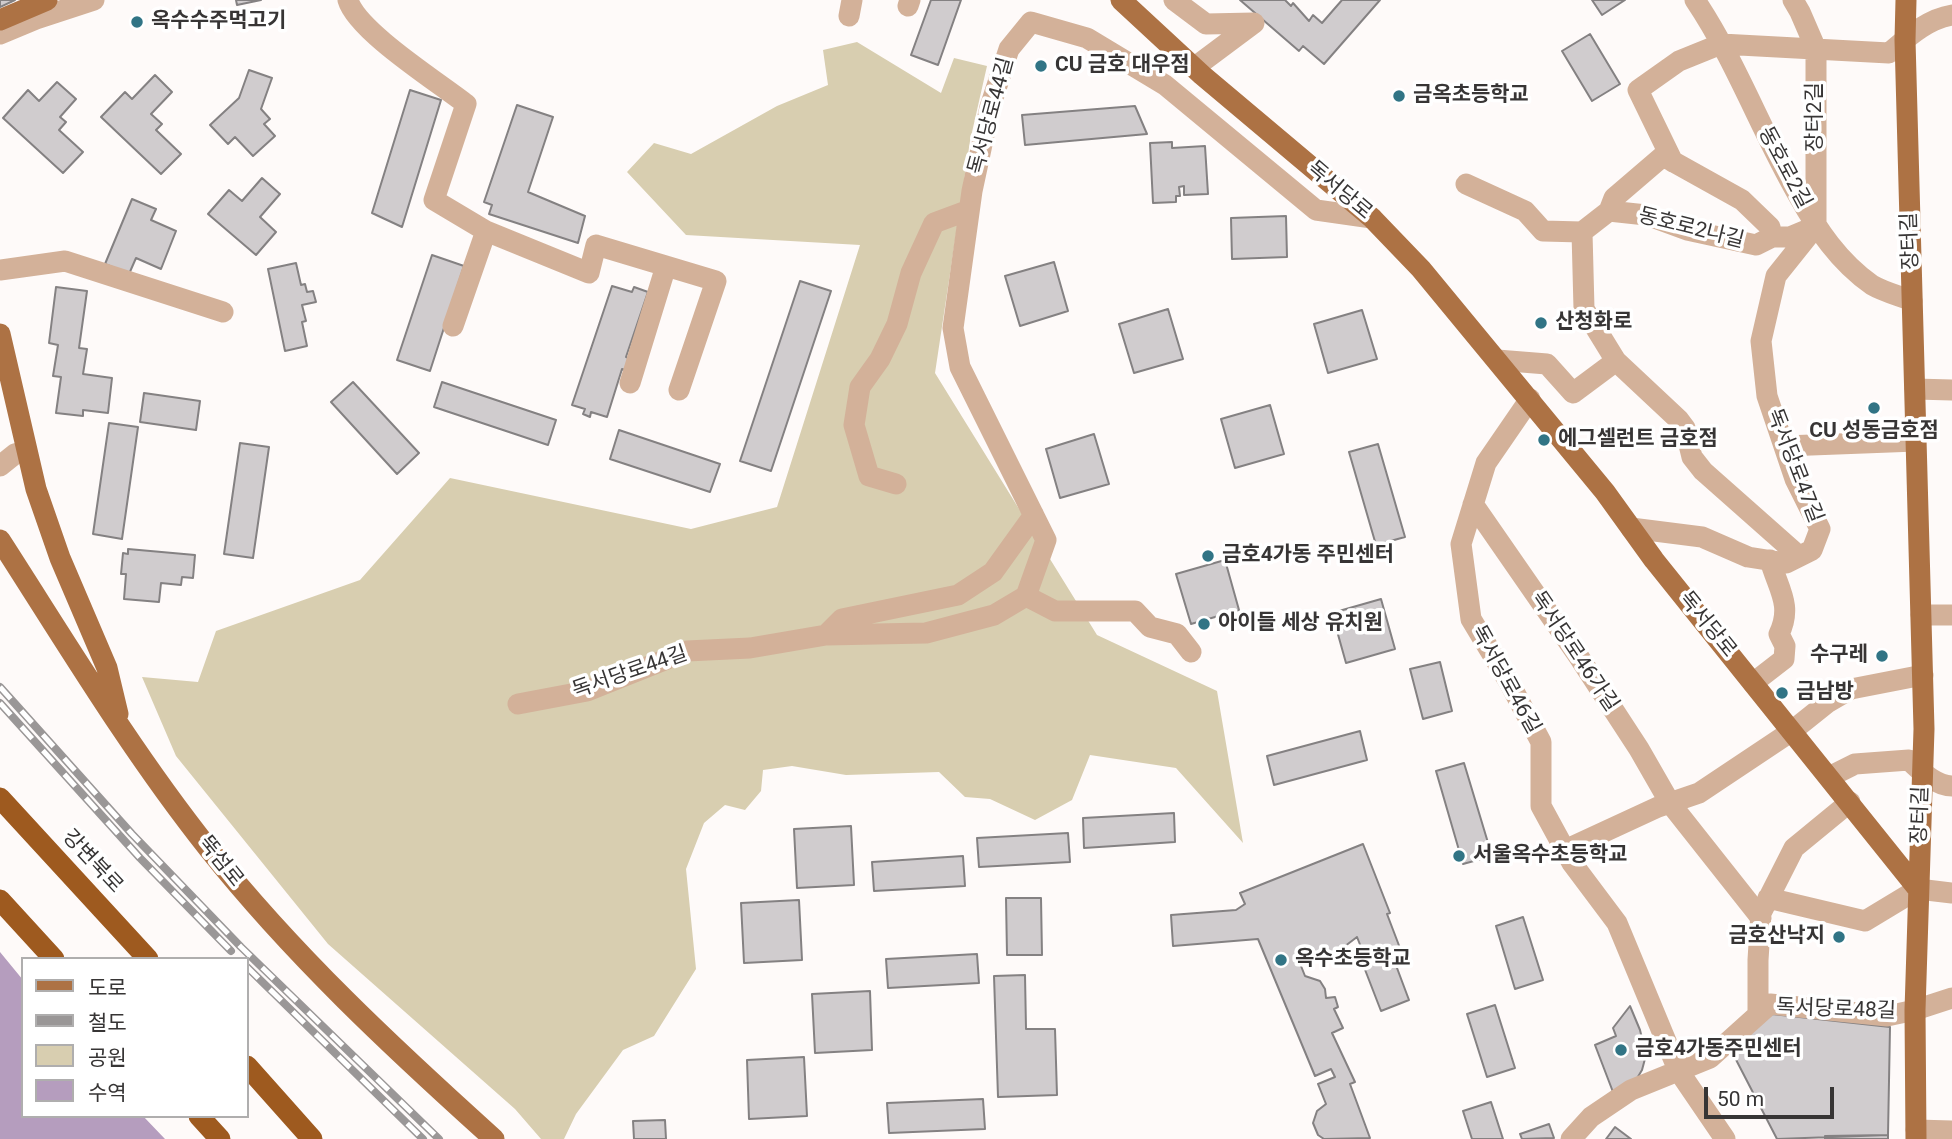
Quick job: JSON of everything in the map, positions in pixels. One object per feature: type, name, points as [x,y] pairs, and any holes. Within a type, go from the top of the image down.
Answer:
[{"type":"highway","name":"강변북로","points":[[0,798],[146,957]]},
{"type":"highway","points":[[0,900],[52,957]]},
{"type":"highway","points":[[248,1067],[312,1139]]},
{"type":"highway","points":[[201,1118],[220,1139]]},
{"type":"main road","points":[[0,20],[47,0]]},
{"type":"main road","name":"독서당로","points":[[1122,0],[1195,67],[1372,218],[1421,269],[1530,399],[1918,889]]},
{"type":"main road","name":"장터길","points":[[1906,0],[1923,676],[1918,889]]},
{"type":"main road","points":[[0,334],[36,489],[60,558],[107,668],[122,730]]},
{"type":"main road","name":"뚝섬로","points":[[0,540],[122,730],[207,847],[272,924],[360,1014],[494,1139]]},
{"type":"main road","points":[[1916,1135],[1918,889]]},
{"type":"street","points":[[0,34],[94,0]]},
{"type":"street","points":[[348,0],[370,31],[466,104],[434,201],[486,231],[589,273],[596,245],[716,281],[679,390]]},
{"type":"street","points":[[1174,0],[1206,24],[1254,23],[1195,67]]},
{"type":"street","name":"동호로2길","points":[[1695,0],[1721,44],[1779,163],[1816,226],[1839,257],[1874,286],[1912,301]]},
{"type":"street","points":[[1793,0],[1816,49]]},
{"type":"street","points":[[1673,162],[1638,90],[1679,61],[1721,44],[1889,52],[1939,17],[1952,15]]},
{"type":"street","name":"독서당로44길","points":[[518,704],[587,691],[687,651],[750,648],[826,635],[926,633],[994,615],[1026,596],[1046,540],[960,367],[953,328],[969,210],[990,107],[1009,49],[1031,22],[1087,38],[1165,85],[1316,210],[1372,218]]},
{"type":"street","name":"장터2길","points":[[1816,49],[1816,226]]},
{"type":"street","name":"동호로2나길","points":[[1582,232],[1609,211],[1614,198],[1663,156],[1742,200],[1770,227],[1772,237]]},
{"type":"street","points":[[1466,184],[1525,211],[1542,231],[1582,232],[1584,309],[1616,360],[1679,420],[1685,428],[1692,457],[1703,471],[1800,556]]},
{"type":"street","points":[[896,484],[869,476],[854,425],[860,387],[880,359],[897,324],[911,273],[934,223],[969,210]]},
{"type":"street","name":"동호로2나길","points":[[1609,211],[1646,215],[1687,230],[1756,245],[1772,237],[1790,237],[1816,226]]},
{"type":"street","name":"독서당로47길","points":[[1631,527],[1702,537],[1748,557],[1786,563],[1811,551],[1820,528],[1795,479],[1767,396],[1761,341],[1776,276],[1816,226]]},
{"type":"street","points":[[453,326],[486,231]]},
{"type":"street","points":[[0,270],[65,261],[223,312]]},
{"type":"street","points":[[630,383],[666,266]]},
{"type":"street","points":[[1497,360],[1547,363],[1573,393],[1616,360]]},
{"type":"street","points":[[1914,389],[1952,390]]},
{"type":"street","name":"독서당로46길","points":[[1530,399],[1486,463],[1461,544],[1471,618],[1541,742],[1541,806],[1565,850],[1617,923],[1678,1070],[1726,1139]]},
{"type":"street","points":[[1785,446],[1916,441]]},
{"type":"street","points":[[0,466],[15,454],[26,450]]},
{"type":"street","name":"독서당로46가길","points":[[1473,504],[1579,657],[1639,749],[1670,803],[1760,918]]},
{"type":"street","name":"독서당로44길","points":[[826,635],[842,619],[958,594],[993,572],[1034,515]]},
{"type":"street","points":[[1753,683],[1784,659],[1785,646],[1779,634],[1785,622],[1787,605],[1770,560]]},
{"type":"street","points":[[1026,596],[1055,611],[1135,611],[1150,627],[1177,634],[1191,652]]},
{"type":"street","points":[[1921,615],[1952,615]]},
{"type":"street","points":[[1565,850],[1670,803],[1699,793],[1792,731],[1827,703],[1852,689],[1923,676]]},
{"type":"street","points":[[1829,777],[1855,764],[1909,760],[1922,773],[1947,787],[1952,786]]},
{"type":"street","name":"독서당로48길","points":[[1758,1013],[1760,918],[1768,898],[1794,848],[1850,802]]},
{"type":"street","points":[[1768,898],[1865,920],[1918,889],[1952,893]]},
{"type":"street","points":[[1915,1010],[1952,998]]},
{"type":"street","name":"독서당로48길","points":[[1678,1070],[1710,1058],[1770,1004],[1888,1016],[1915,1010]]},
{"type":"street","points":[[1572,1139],[1591,1117],[1621,1097],[1678,1070]]},
{"type":"street","points":[[1916,1135],[1952,1130]]},
{"type":"green space","points":[[857,42],[941,93],[954,58],[987,66],[970,141],[935,373],[1097,635],[1217,691],[1243,843],[1176,768],[1090,755],[1072,800],[1035,820],[990,799],[965,797],[939,772],[846,775],[792,766],[763,770],[761,791],[745,810],[725,805],[704,823],[686,869],[696,969],[654,1036],[623,1050],[576,1114],[564,1139],[541,1139],[515,1109],[328,944],[176,756],[142,677],[198,682],[216,631],[360,580],[450,478],[691,529],[777,507],[860,245],[686,235],[627,172],[654,143],[691,154],[777,106],[828,85],[823,50]]},
{"type":"water","points":[[0,952],[21,978],[21,1118],[145,1118],[165,1139],[0,1139]]},
{"type":"building","points":[[0,0],[15,0],[0,7]]},
{"type":"building","points":[[236,0],[261,0],[237,5]]},
{"type":"building","points":[[931,0],[961,0],[938,65],[911,55]]},
{"type":"building","points":[[1240,0],[1285,0],[1291,6],[1293,3],[1309,21],[1313,15],[1322,23],[1342,0],[1380,0],[1324,64],[1303,46],[1299,51]]},
{"type":"building","points":[[1592,0],[1625,0],[1602,15]]},
{"type":"building","points":[[1590,34],[1620,84],[1592,101],[1562,51]]},
{"type":"building","points":[[249,70],[272,78],[261,109],[270,119],[264,124],[275,136],[253,156],[235,137],[228,144],[210,125],[239,98]]},
{"type":"building","points":[[155,75],[172,92],[151,114],[162,124],[156,130],[181,154],[161,174],[101,117],[125,92],[132,99]]},
{"type":"building","points":[[57,82],[76,99],[60,117],[66,122],[59,130],[83,152],[63,173],[3,118],[28,90],[39,101]]},
{"type":"building","points":[[410,90],[441,100],[402,227],[372,213]]},
{"type":"building","points":[[517,105],[553,117],[528,192],[585,216],[578,243],[489,214],[492,205],[484,202]]},
{"type":"building","points":[[1135,106],[1147,134],[1025,145],[1022,115]]},
{"type":"building","points":[[1172,142],[1172,148],[1205,146],[1208,194],[1184,195],[1184,186],[1179,187],[1180,196],[1176,196],[1176,202],[1153,203],[1150,143]]},
{"type":"building","points":[[262,178],[280,194],[260,217],[276,232],[256,255],[208,214],[229,190],[242,201]]},
{"type":"building","points":[[132,199],[156,209],[151,220],[176,231],[161,269],[136,258],[129,274],[105,264]]},
{"type":"building","points":[[1286,216],[1287,257],[1232,259],[1231,218]]},
{"type":"building","points":[[432,255],[464,266],[430,371],[397,360]]},
{"type":"building","points":[[1054,262],[1068,311],[1020,326],[1005,276]]},
{"type":"building","points":[[296,263],[301,285],[305,284],[307,292],[313,291],[316,302],[302,305],[307,346],[285,351],[268,269]]},
{"type":"building","points":[[800,281],[831,291],[771,471],[740,461]]},
{"type":"building","points":[[612,286],[632,292],[634,287],[648,292],[626,357],[634,360],[630,372],[622,369],[607,417],[591,412],[590,417],[583,414],[585,409],[572,405]]},
{"type":"building","points":[[56,287],[87,291],[79,348],[87,349],[83,374],[112,378],[108,413],[83,410],[83,416],[56,413],[61,377],[53,376],[58,345],[49,343]]},
{"type":"building","points":[[1168,309],[1183,359],[1134,373],[1119,324]]},
{"type":"building","points":[[1362,310],[1377,359],[1328,373],[1314,324]]},
{"type":"building","points":[[353,382],[419,453],[397,474],[331,402]]},
{"type":"building","points":[[442,382],[556,420],[548,445],[434,407]]},
{"type":"building","points":[[144,393],[200,401],[196,430],[140,422]]},
{"type":"building","points":[[1270,405],[1284,454],[1235,468],[1221,419]]},
{"type":"building","points":[[109,423],[138,427],[122,539],[93,534]]},
{"type":"building","points":[[619,430],[720,464],[710,492],[610,459]]},
{"type":"building","points":[[1094,434],[1109,484],[1060,498],[1046,449]]},
{"type":"building","points":[[240,443],[269,447],[253,558],[224,554]]},
{"type":"building","points":[[1378,444],[1405,537],[1376,545],[1349,452]]},
{"type":"building","points":[[128,549],[195,555],[193,578],[182,577],[181,585],[161,583],[159,602],[124,599],[126,574],[121,574],[123,553],[128,554]]},
{"type":"building","points":[[1225,560],[1239,610],[1191,624],[1176,574]]},
{"type":"building","points":[[1381,599],[1395,649],[1346,663],[1332,613]]},
{"type":"building","points":[[1440,662],[1452,711],[1423,719],[1410,669]]},
{"type":"building","points":[[1360,731],[1367,760],[1274,785],[1267,756]]},
{"type":"building","points":[[1464,763],[1492,856],[1463,864],[1436,771]]},
{"type":"building","points":[[1174,813],[1175,842],[1084,848],[1083,818]]},
{"type":"building","points":[[851,826],[854,885],[797,888],[794,829]]},
{"type":"building","points":[[1068,833],[1070,862],[979,867],[977,838]]},
{"type":"building","points":[[1363,844],[1390,913],[1387,914],[1403,956],[1394,960],[1409,1000],[1381,1011],[1357,949],[1361,947],[1357,937],[1332,956],[1299,961],[1305,976],[1320,981],[1326,998],[1335,997],[1338,1007],[1334,1009],[1343,1028],[1332,1033],[1355,1082],[1350,1084],[1370,1138],[1324,1139],[1318,1135],[1313,1123],[1317,1111],[1326,1104],[1318,1084],[1335,1077],[1331,1069],[1315,1076],[1258,939],[1173,946],[1171,915],[1236,910],[1245,904],[1240,893]]},
{"type":"building","points":[[963,856],[965,886],[874,891],[872,862]]},
{"type":"building","points":[[1006,898],[1041,898],[1042,955],[1007,955]]},
{"type":"building","points":[[799,900],[802,960],[744,963],[741,903]]},
{"type":"building","points":[[1523,917],[1543,980],[1515,989],[1496,926]]},
{"type":"building","points":[[977,954],[979,983],[888,988],[886,959]]},
{"type":"building","points":[[1025,975],[1026,1029],[1055,1029],[1057,1095],[998,1097],[994,976]]},
{"type":"building","points":[[870,991],[872,1050],[815,1053],[812,994]]},
{"type":"building","points":[[1495,1005],[1515,1068],[1487,1077],[1467,1014]]},
{"type":"building","name":"금호4가동주민센터","points":[[1630,1006],[1646,1055],[1636,1080],[1613,1092],[1595,1045],[1616,1036],[1613,1028]]},
{"type":"building","points":[[1772,1014],[1890,1027],[1888,1135],[1777,1139],[1731,1050]]},
{"type":"building","points":[[804,1057],[807,1116],[749,1119],[747,1060]]},
{"type":"building","points":[[983,1099],[985,1129],[889,1133],[887,1103]]},
{"type":"building","points":[[1491,1102],[1503,1139],[1472,1139],[1463,1111]]},
{"type":"building","points":[[665,1120],[666,1139],[634,1139],[633,1121]]},
{"type":"building","points":[[1549,1124],[1554,1138],[1522,1139],[1520,1134]]},
{"type":"building","points":[[1615,1127],[1631,1139],[1606,1139]]},
{"type":"building","points":[[1888,1135],[1888,1139],[1825,1139],[1825,1136]]},
{"type":"railway","points":[[0,687],[132,834],[241,947],[439,1139]]},
{"type":"railway","points":[[0,703],[140,858],[231,951]]},
{"type":"railway","points":[[248,968],[423,1139]]},
{"type":"place","name":"옥수수주먹고기","points":[[137,22]]},
{"type":"place","name":"CU 금호 대우점","points":[[1041,66]]},
{"type":"place","name":"금옥초등학교","points":[[1399,96]]},
{"type":"place","name":"산청화로","points":[[1541,323]]},
{"type":"place","name":"CU 성동금호점","points":[[1874,408]]},
{"type":"place","name":"에그셀런트 금호점","points":[[1544,440]]},
{"type":"place","name":"금호4가동 주민센터","points":[[1208,556]]},
{"type":"place","name":"아이들 세상 유치원","points":[[1204,624]]},
{"type":"place","name":"수구레","points":[[1882,656]]},
{"type":"place","name":"금남방","points":[[1782,693]]},
{"type":"place","name":"서울옥수초등학교","points":[[1459,856]]},
{"type":"place","name":"금호산낙지","points":[[1839,937]]},
{"type":"place","name":"옥수초등학교","points":[[1281,960]]},
{"type":"place","name":"금호4가동주민센터","points":[[1621,1050]]}]
